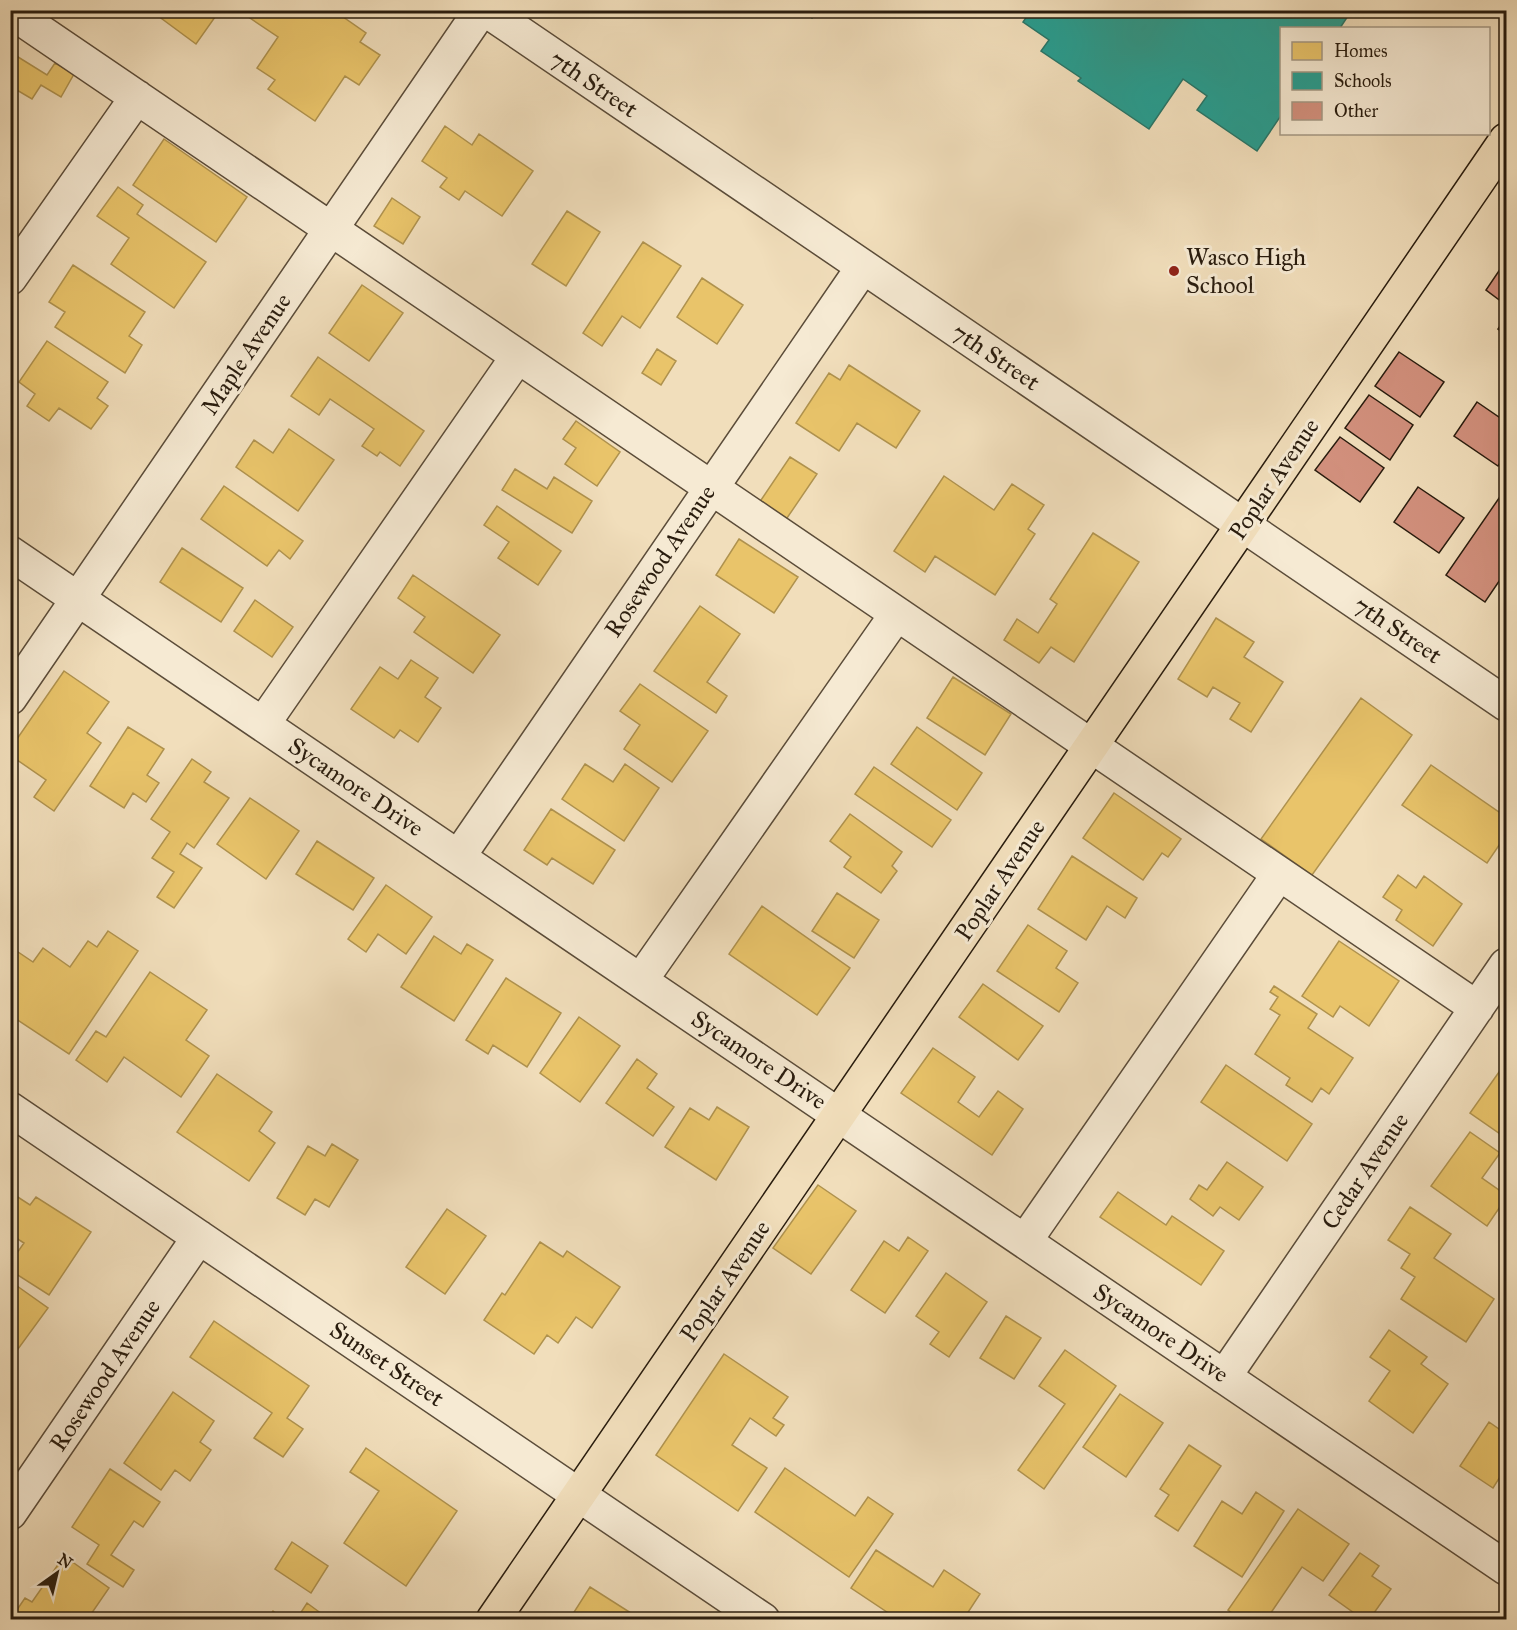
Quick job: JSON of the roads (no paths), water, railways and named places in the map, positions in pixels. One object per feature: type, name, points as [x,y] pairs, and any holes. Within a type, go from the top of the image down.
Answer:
[{"type":"main road","name":"Poplar Avenue","points":[[493,1620],[1506,140]]},
{"type":"street","name":"Maple Avenue","points":[[10,698],[484,10]]},
{"type":"street","name":"7th Street","points":[[484,10],[1506,704]]},
{"type":"street","points":[[10,11],[1477,1008]]},
{"type":"street","points":[[10,278],[137,97]]},
{"type":"street","name":"Rosewood Avenue","points":[[459,856],[862,267]]},
{"type":"street","points":[[263,724],[518,356]]},
{"type":"street","name":"Sycamore Drive","points":[[10,553],[1506,1568]]},
{"type":"street","points":[[642,980],[896,615]]},
{"type":"street","points":[[1025,1241],[1279,874]]},
{"type":"street","name":"Cedar Avenue","points":[[1224,1377],[1506,965]]},
{"type":"street","name":"Sunset Street","points":[[10,1108],[764,1620]]},
{"type":"street","name":"Rosewood Avenue","points":[[10,1513],[200,1237]]},
{"type":"place","name":"Wasco High School","points":[[1174,271]]}]
